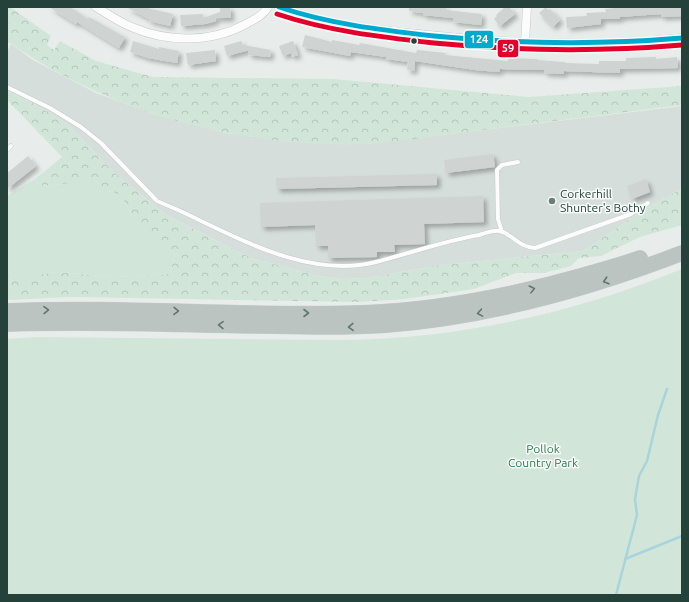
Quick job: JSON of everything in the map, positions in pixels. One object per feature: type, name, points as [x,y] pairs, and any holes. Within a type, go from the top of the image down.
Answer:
[{"type":"highway","points":[[7,311],[69,310],[297,313],[404,310],[479,300],[516,293],[626,264],[682,242]]},
{"type":"highway","points":[[7,324],[71,323],[322,327],[402,324],[465,316],[529,303],[612,279],[682,253]]},
{"type":"street","points":[[96,7],[133,28],[168,38],[188,39],[208,37],[239,28],[257,18],[268,7]]},
{"type":"street","points":[[279,7],[322,21],[395,32],[525,43],[599,44],[682,38]]},
{"type":"street","points":[[525,43],[527,7]]},
{"type":"lane","points":[[7,87],[50,108],[82,127],[101,143],[152,197],[163,205],[178,210],[256,245],[299,260],[329,266],[358,265],[467,237],[502,232],[525,246],[535,248],[631,214],[648,203]]},
{"type":"lane","points":[[7,150],[11,146]]},
{"type":"lane","points":[[502,232],[498,219],[497,170],[502,164],[518,162]]},
{"type":"shaded area","points":[[11,44],[33,60],[96,93],[154,114],[225,133],[311,143],[366,144],[682,106],[682,189],[651,205],[583,251],[440,265],[367,278],[340,279],[314,275],[251,258],[166,215],[112,171],[68,124],[7,88],[7,52]]},
{"type":"green space","points":[[7,7],[10,7],[51,36],[47,45],[54,50],[60,41],[96,61],[153,77],[334,79],[529,97],[682,86],[682,105],[378,143],[319,144],[272,140],[224,132],[178,121],[132,106],[88,88],[46,66],[7,41]]},
{"type":"green space","points":[[7,88],[68,124],[112,171],[166,215],[251,258],[314,275],[340,279],[367,278],[440,265],[583,251],[651,205],[682,189],[682,225],[640,237],[601,256],[579,258],[571,266],[544,273],[516,273],[474,289],[405,299],[358,302],[72,297],[7,300],[7,267],[17,277],[57,272],[114,277],[170,274],[175,254],[151,236],[137,222],[126,206],[122,196],[61,184],[43,186],[35,179],[62,157],[7,100]]},
{"type":"green space","points":[[35,179],[43,186],[89,181],[122,196],[126,206],[137,222],[151,236],[175,254],[170,274],[114,277],[57,272],[17,278],[7,267],[7,196]]},
{"type":"green space","name":"Pollok Country Park","points":[[682,269],[682,595],[7,595],[7,339],[37,337],[342,340],[429,335],[473,329],[558,311],[600,299]]},
{"type":"building","points":[[49,7],[70,7],[88,19],[89,17],[125,37],[119,48],[77,22],[76,24]]},
{"type":"building","points":[[126,7],[143,7],[173,14],[170,26],[149,21],[149,19]]},
{"type":"building","points":[[220,7],[230,7],[231,18],[215,18],[216,21],[205,24],[181,26],[180,15],[203,14],[203,18],[220,12]]},
{"type":"building","points":[[409,7],[446,7],[446,10],[482,14],[481,25],[453,22],[453,18],[423,15],[423,13],[409,11]]},
{"type":"building","points":[[505,7],[509,7],[515,14],[500,26],[494,19],[497,16],[496,15]]},
{"type":"building","points":[[546,7],[548,10],[550,9],[560,20],[553,27],[539,13]]},
{"type":"building","points":[[625,7],[682,7],[682,16],[661,17],[661,14],[620,17],[620,19],[601,19],[601,24],[567,28],[566,17],[587,16],[586,13],[606,12],[605,9]]},
{"type":"building","points":[[305,35],[332,42],[332,40],[359,45],[360,43],[416,53],[417,50],[446,53],[445,55],[508,61],[508,58],[537,59],[565,63],[599,64],[599,61],[626,61],[626,58],[656,57],[656,59],[677,57],[678,68],[620,69],[620,73],[564,71],[564,74],[544,73],[544,70],[500,69],[499,72],[475,70],[415,61],[414,71],[407,70],[408,62],[386,59],[386,57],[351,52],[350,56],[302,47]]},
{"type":"building","points":[[133,41],[159,49],[159,47],[179,51],[177,63],[148,58],[130,52]]},
{"type":"building","points":[[241,41],[243,45],[271,50],[270,57],[248,55],[249,50],[227,56],[224,46]]},
{"type":"building","points":[[293,41],[298,55],[292,57],[291,53],[283,56],[279,46]]},
{"type":"building","points":[[215,50],[216,61],[188,65],[186,53]]},
{"type":"building","points":[[493,154],[495,167],[446,173],[444,160]]},
{"type":"building","points":[[28,156],[36,166],[7,189],[7,173]]},
{"type":"building","points":[[437,174],[437,185],[277,189],[276,178]]},
{"type":"building","points":[[646,179],[650,192],[632,199],[627,186]]},
{"type":"building","points":[[483,196],[484,222],[424,224],[425,244],[394,245],[395,252],[377,252],[377,257],[328,258],[328,246],[316,246],[315,225],[261,227],[260,203]]},
{"type":"waterway","points":[[616,595],[637,515],[635,499],[639,476],[647,461],[658,415],[667,389]]},
{"type":"waterway","points":[[625,559],[682,536]]},
{"type":"transit line","name":"124","points":[[279,7],[317,18],[355,26],[465,39],[589,43],[682,38]]},
{"type":"transit line","name":"59","points":[[277,14],[315,25],[354,33],[465,46],[589,50],[682,45]]},
{"type":"place","name":"Corkerhill Shunter's Bothy","points":[[552,201]]}]
